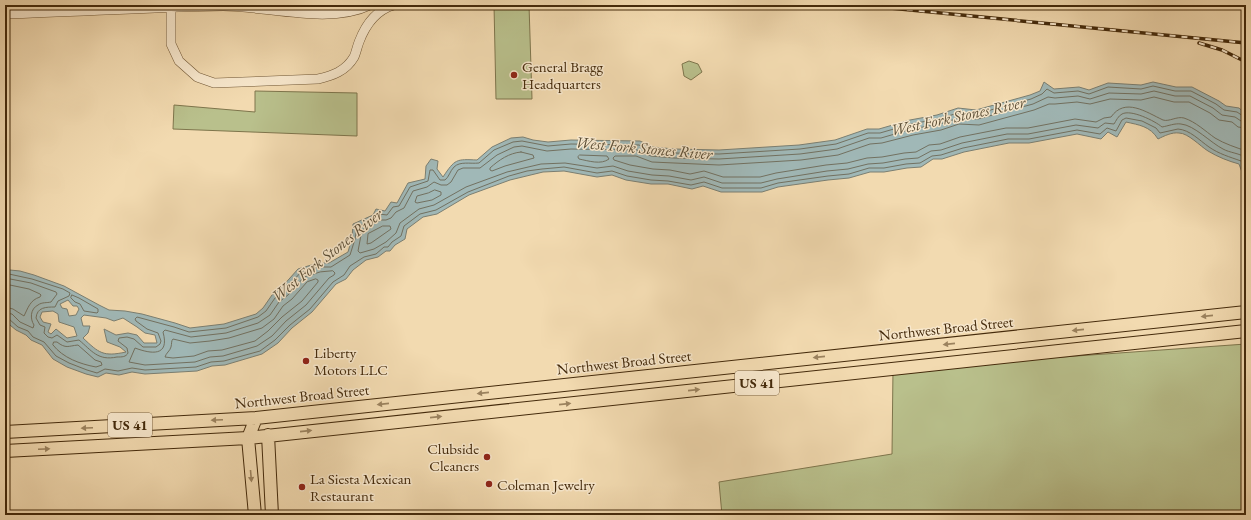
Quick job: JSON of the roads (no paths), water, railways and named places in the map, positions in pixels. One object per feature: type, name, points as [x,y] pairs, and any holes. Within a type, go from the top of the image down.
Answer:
[{"type":"main road","name":"Northwest Broad Street","points":[[10,432],[256,418],[1246,312]]},
{"type":"main road","name":"US 41","points":[[10,450],[248,438],[1246,331]]},
{"type":"main road","points":[[994,339],[996,358]]},
{"type":"main road","points":[[890,350],[893,369]]},
{"type":"main road","points":[[632,377],[634,396]]},
{"type":"main road","points":[[536,388],[537,407]]},
{"type":"main road","points":[[464,396],[465,414]]},
{"type":"main road","points":[[256,418],[268,435],[272,515]]},
{"type":"main road","points":[[255,515],[248,438],[256,418]]},
{"type":"main road","points":[[10,432],[10,450]]},
{"type":"street","points":[[5,14],[171,7],[233,7],[322,15],[345,13],[370,5]]},
{"type":"street","points":[[171,7],[171,44],[179,60],[197,77],[214,83],[318,79],[332,76],[345,68],[354,57],[366,26],[376,14],[394,5]]},
{"type":"water","name":"West Fork Stones River","points":[[1044,82],[1054,89],[1079,87],[1089,90],[1108,83],[1141,85],[1153,82],[1176,87],[1192,87],[1226,106],[1239,108],[1246,114],[1246,179],[1239,164],[1223,159],[1212,153],[1186,135],[1174,133],[1158,139],[1148,129],[1140,125],[1126,122],[1117,137],[1108,132],[1101,139],[1077,134],[1029,143],[1009,143],[964,152],[942,159],[933,159],[921,167],[884,172],[870,172],[849,178],[778,187],[762,192],[721,192],[703,186],[692,189],[668,184],[651,184],[626,180],[612,175],[597,177],[564,171],[543,172],[510,180],[469,195],[437,214],[423,217],[407,229],[405,239],[395,245],[390,251],[386,251],[378,257],[366,260],[353,270],[346,279],[336,284],[312,312],[292,328],[278,343],[262,354],[225,365],[212,366],[197,371],[145,374],[132,372],[119,375],[106,373],[98,377],[67,367],[53,359],[42,345],[31,340],[5,321],[5,265],[10,270],[34,275],[64,286],[109,310],[142,314],[190,328],[224,324],[256,314],[263,308],[272,295],[281,288],[298,269],[318,263],[329,263],[348,252],[352,238],[353,224],[373,215],[376,209],[385,211],[391,202],[397,203],[408,183],[425,179],[426,166],[431,159],[438,161],[437,169],[443,177],[453,163],[460,160],[477,160],[492,147],[511,138],[523,137],[548,142],[571,140],[640,141],[653,147],[674,149],[719,150],[799,145],[835,140],[867,129],[879,129],[910,120],[937,115],[958,108],[976,110],[1040,91]],"holes":[[[68,300],[73,306],[77,306],[79,309],[76,315],[69,316],[67,309],[62,308],[60,304]],[[53,311],[58,314],[59,322],[74,327],[77,336],[67,338],[56,329],[51,334],[48,332],[51,324],[43,322],[40,317],[42,312]],[[84,315],[106,318],[114,321],[123,318],[145,333],[155,335],[157,343],[144,343],[137,335],[128,333],[116,335],[104,329],[107,342],[120,347],[126,352],[107,354],[93,347],[83,338],[88,333],[90,326],[83,326],[81,318]]]},
{"type":"railway","points":[[859,5],[1246,43]]},
{"type":"railway","points":[[1199,43],[1222,50],[1246,62]]},
{"type":"place","name":"General Bragg Headquarters","points":[[514,75]]},
{"type":"place","name":"Liberty Motors LLC","points":[[306,361]]},
{"type":"place","name":"Clubside Cleaners","points":[[487,457]]},
{"type":"place","name":"Coleman Jewelry","points":[[489,484]]},
{"type":"place","name":"La Siesta Mexican Restaurant","points":[[302,487]]}]
